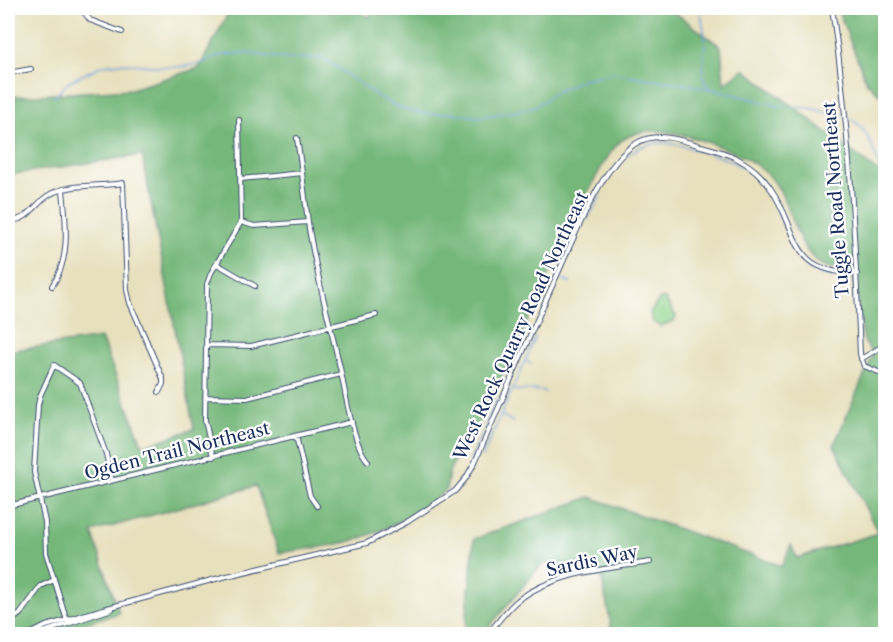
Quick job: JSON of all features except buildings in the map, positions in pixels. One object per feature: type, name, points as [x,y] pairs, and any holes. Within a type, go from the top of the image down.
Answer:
[{"type":"street","points":[[81,8],[90,20],[122,32]]},
{"type":"street","name":"Tuggle Road Northeast","points":[[832,8],[841,73],[857,274],[861,359]]},
{"type":"street","points":[[8,73],[31,69]]},
{"type":"street","points":[[213,457],[205,420],[207,284],[241,222],[239,120]]},
{"type":"street","name":"West Rock Quarry Road Northeast","points":[[30,634],[118,606],[223,577],[360,545],[407,522],[455,491],[464,482],[475,462],[589,208],[618,159],[642,140],[659,137],[675,139],[722,152],[745,163],[762,176],[774,193],[798,246],[807,259],[815,266],[828,271],[857,274]]},
{"type":"street","points":[[297,138],[314,264],[360,453],[368,461]]},
{"type":"street","points":[[241,179],[302,173]]},
{"type":"street","points":[[8,220],[19,221],[25,218],[50,194],[63,190],[123,183],[126,285],[130,303],[163,379],[159,392]]},
{"type":"street","points":[[52,286],[57,279],[67,233],[63,190]]},
{"type":"street","points":[[241,222],[254,226],[308,222]]},
{"type":"street","points":[[217,264],[255,286]]},
{"type":"street","points":[[206,345],[251,346],[376,315]]},
{"type":"street","points":[[885,344],[861,359],[864,366],[881,373],[885,378]]},
{"type":"street","points":[[67,622],[46,553],[45,522],[34,471],[38,405],[54,365],[80,383],[106,454],[112,481]]},
{"type":"street","points":[[205,398],[247,398],[341,374]]},
{"type":"street","name":"Ogden Trail Northeast","points":[[8,506],[352,422]]},
{"type":"street","points":[[296,436],[310,496],[317,506]]},
{"type":"street","name":"Sardis Way","points":[[488,634],[517,601],[540,586],[557,579],[650,562]]},
{"type":"street","points":[[8,623],[20,614],[41,586],[54,580]]},
{"type":"street","name":"West Rock Quarry Road Northeast","points":[[38,634],[67,622]]},
{"type":"green space","points":[[231,8],[356,8],[368,17],[379,8],[669,8],[721,47],[724,84],[744,69],[885,177],[885,624],[880,634],[606,634],[611,626],[599,564],[542,564],[483,634],[465,634],[474,539],[590,497],[782,566],[791,545],[797,558],[878,533],[834,445],[873,355],[864,341],[851,269],[828,267],[819,263],[811,255],[798,234],[779,189],[756,165],[736,153],[704,141],[684,135],[651,131],[640,132],[621,141],[607,158],[579,210],[480,422],[461,448],[449,472],[446,490],[435,499],[408,517],[363,537],[334,545],[279,553],[256,486],[92,532],[119,613],[50,634],[8,634],[8,351],[101,338],[143,446],[194,429],[142,155],[8,175],[8,97],[131,89],[199,68]]},
{"type":"green space","points":[[837,8],[885,8],[885,99],[867,83]]},
{"type":"green space","points":[[660,299],[665,299],[676,316],[674,321],[660,326],[653,322],[650,313]]},
{"type":"waterway","points":[[700,8],[705,36],[703,80],[710,88]]},
{"type":"waterway","points":[[54,97],[70,81],[103,65],[121,63],[181,67],[199,64],[221,55],[245,53],[287,59],[323,58],[383,100],[405,110],[429,114],[453,113],[477,117],[513,112],[536,106],[556,92],[583,79],[613,73],[714,89],[779,106],[809,108],[843,116]]},
{"type":"waterway","points":[[847,117],[855,122],[868,137],[886,185]]},
{"type":"waterway","points":[[627,156],[641,147],[655,143],[687,147],[734,162],[750,172],[766,189],[804,263],[811,270],[838,278]]},
{"type":"waterway","points":[[587,220],[602,194]]},
{"type":"waterway","points":[[562,279],[570,283]]},
{"type":"waterway","points":[[482,458],[535,338]]},
{"type":"waterway","points":[[525,360],[531,364]]},
{"type":"waterway","points":[[514,390],[545,392]]},
{"type":"waterway","points":[[470,461],[497,398]]},
{"type":"waterway","points":[[501,415],[513,422]]},
{"type":"waterway","points":[[882,634],[886,628]]}]
